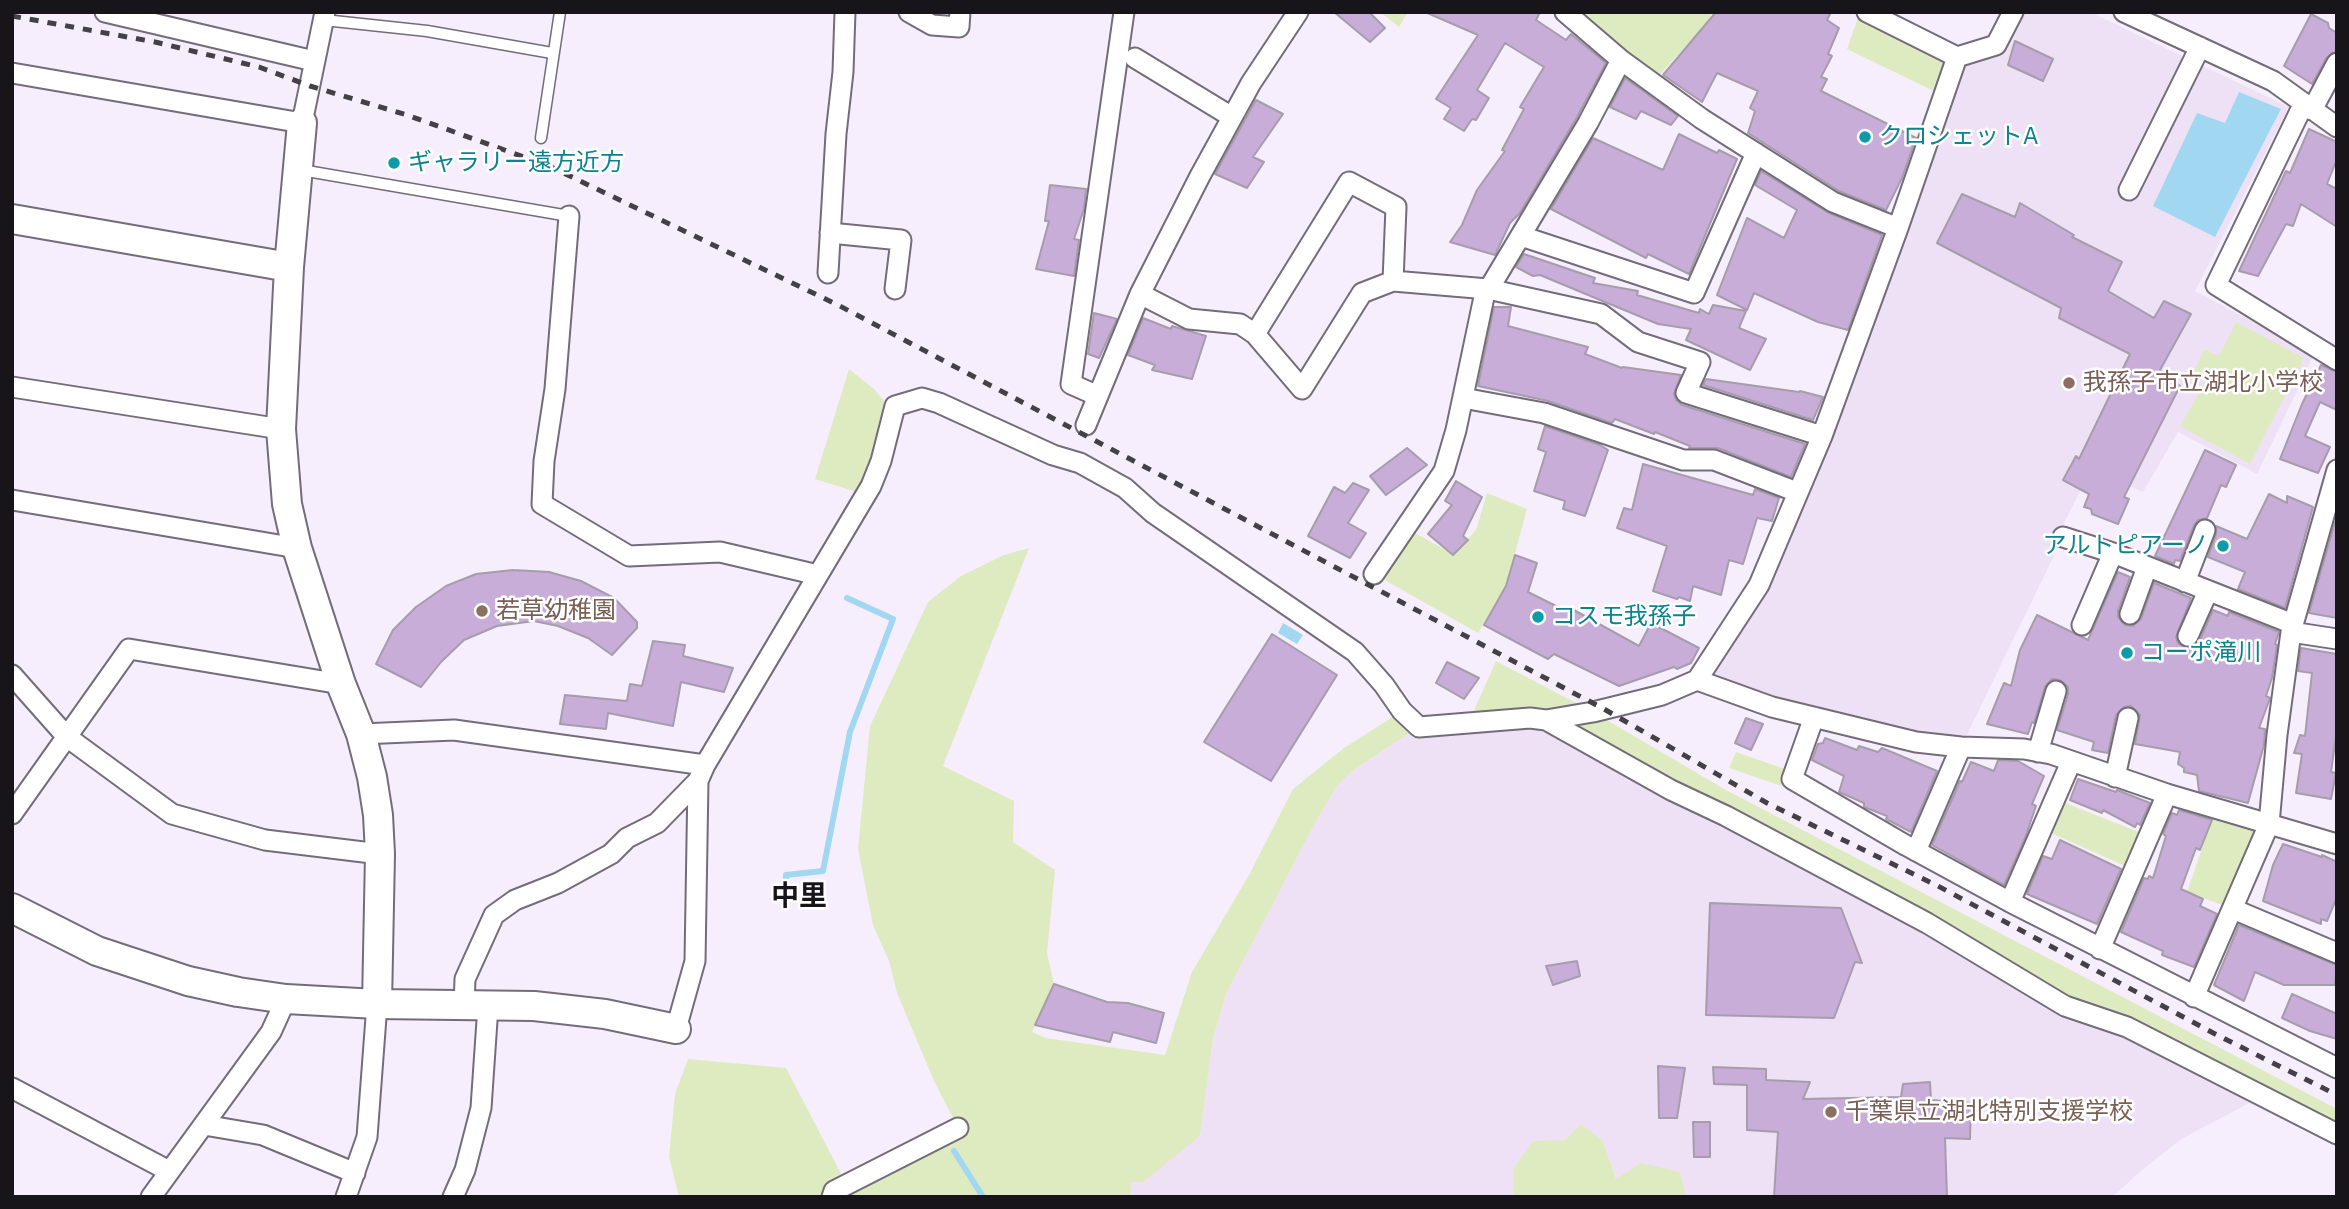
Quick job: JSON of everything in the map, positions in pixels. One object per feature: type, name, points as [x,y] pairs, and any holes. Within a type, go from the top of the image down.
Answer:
[{"type":"street","points":[[105,12],[314,61]]},
{"type":"street","points":[[828,273],[845,12]]},
{"type":"street","points":[[909,12],[932,25],[959,27],[960,12]]},
{"type":"street","points":[[1098,396],[1071,384],[1124,12]]},
{"type":"street","points":[[1086,425],[1140,294],[1251,83],[1298,12]]},
{"type":"street","points":[[1565,12],[1621,60],[1702,119],[1833,202],[1898,228]]},
{"type":"street","points":[[1867,12],[1957,57],[1996,45],[2013,12]]},
{"type":"street","points":[[2124,12],[2273,81],[2337,127]]},
{"type":"street","points":[[324,16],[302,123],[289,267],[281,429],[287,504],[297,548],[341,684],[361,734],[378,816],[380,854],[377,1004],[367,1137],[346,1197]]},
{"type":"street","points":[[2129,190],[2200,47]]},
{"type":"street","points":[[453,1197],[465,1170],[481,1108],[476,1006],[465,979],[494,915],[515,900],[558,883],[611,854],[627,838],[657,823],[701,773],[871,486],[881,461],[895,406],[922,398],[939,403],[1053,455],[1080,463],[1125,488],[1153,513],[1355,652],[1384,685],[1402,711],[1419,727],[1530,718],[1546,720],[1662,695],[1697,680],[1759,585],[1780,540],[1797,492],[1822,436],[1957,57]]},
{"type":"street","points":[[1135,58],[1232,117]]},
{"type":"street","points":[[1374,574],[1444,471],[1463,398],[1484,297],[1588,123],[1621,60]]},
{"type":"street","points":[[2337,63],[2308,107],[2216,285],[2337,360]]},
{"type":"street","points":[[12,73],[302,123]]},
{"type":"street","points":[[1521,236],[1694,293],[1756,153]]},
{"type":"street","points":[[1255,334],[1349,182],[1396,206],[1393,281]]},
{"type":"street","points":[[569,216],[555,389],[544,461],[542,504],[629,556],[720,552],[818,575]]},
{"type":"street","points":[[12,219],[289,267]]},
{"type":"street","points":[[830,233],[901,240],[895,289]]},
{"type":"street","points":[[1140,294],[1189,319],[1240,324],[1255,334],[1302,389],[1362,293],[1393,281],[1488,289],[1601,314],[1637,342],[1700,362],[1686,393],[1822,436]]},
{"type":"street","points":[[12,387],[281,429]]},
{"type":"street","points":[[1463,398],[1545,413],[1683,460],[1714,460],[1797,492]]},
{"type":"street","points":[[2194,997],[2269,824],[2277,735],[2292,628],[2337,470]]},
{"type":"street","points":[[12,500],[297,548]]},
{"type":"street","points":[[2185,582],[2205,530]]},
{"type":"street","points":[[2063,537],[2113,553],[2292,628],[2337,639]]},
{"type":"street","points":[[2082,625],[2113,553]]},
{"type":"street","points":[[2130,614],[2147,567]]},
{"type":"street","points":[[2188,636],[2208,591]]},
{"type":"street","points":[[12,814],[129,649],[341,684]]},
{"type":"street","points":[[12,675],[67,737],[172,814],[265,840],[380,854]]},
{"type":"street","points":[[1697,680],[1772,708],[1916,742],[2038,752],[2167,794],[2337,844]]},
{"type":"street","points":[[2038,752],[2056,691]]},
{"type":"street","points":[[1814,717],[1792,779],[2010,902],[2337,1069]]},
{"type":"street","points":[[2115,777],[2128,718]]},
{"type":"street","points":[[1546,720],[1671,790],[1726,816],[1927,923],[2065,1006],[2127,1027],[2337,1134]]},
{"type":"street","points":[[361,734],[454,730],[701,773]]},
{"type":"street","points":[[1916,851],[1961,747]]},
{"type":"street","points":[[2010,902],[2071,762]]},
{"type":"street","points":[[12,908],[97,951],[188,981],[238,992],[286,999],[377,1004],[570,1009],[676,1029],[695,961],[701,773]]},
{"type":"street","points":[[2100,949],[2167,794]]},
{"type":"street","points":[[2233,909],[2337,953]]},
{"type":"street","points":[[151,1197],[271,1032],[286,999]]},
{"type":"street","points":[[12,1088],[169,1171]]},
{"type":"street","points":[[204,1125],[263,1135],[355,1173]]},
{"type":"street","points":[[832,1197],[834,1191],[958,1128]]},
{"type":"lane","points":[[541,138],[560,12]]},
{"type":"lane","points":[[324,16],[552,53]]},
{"type":"lane","points":[[298,170],[569,216]]},
{"type":"shaded area","name":"我孫子市立湖北小学校","points":[[2013,12],[2090,12],[2289,107],[2195,291],[2314,354],[2287,412],[2257,474],[2178,432],[2143,492],[2091,470],[2064,523],[2063,537],[1961,747],[1697,680],[1759,585],[1957,57],[1996,45]]},
{"type":"shaded area","points":[[1546,720],[2261,1097],[2183,1138],[2112,1197],[1686,1197],[1679,1172],[1616,1179],[1603,1141],[1565,1140],[1514,1168],[1514,1197],[1130,1197],[1130,1181],[1200,1136],[1213,1039],[1226,994],[1337,786],[1352,771],[1419,727]]},
{"type":"green space","points":[[1380,12],[1408,12],[1399,27]]},
{"type":"green space","points":[[1579,12],[1712,12],[1707,23],[1653,82]]},
{"type":"green space","points":[[1860,12],[1957,57],[1944,96],[1847,49]]},
{"type":"green space","points":[[2236,322],[2304,358],[2250,464],[2180,426],[2206,381],[2194,372],[2204,350],[2219,356]]},
{"type":"green space","points":[[849,369],[884,401],[874,456],[857,492],[815,479]]},
{"type":"green space","points":[[1487,493],[1527,509],[1506,586],[1478,633],[1374,574],[1406,528],[1453,554],[1476,530]]},
{"type":"green space","points":[[1029,548],[943,766],[1014,801],[1013,842],[1055,870],[1047,953],[1054,984],[1032,1032],[1046,1038],[1165,1055],[1192,972],[1249,875],[1293,789],[1344,748],[1402,711],[1419,727],[1352,771],[1337,786],[1226,994],[1213,1039],[1200,1136],[1143,1182],[1131,1182],[1130,1197],[846,1197],[958,1128],[934,1081],[897,993],[889,961],[873,925],[858,849],[870,726],[928,602],[961,576],[1004,555]]},
{"type":"green space","points":[[1496,661],[1593,712],[1726,790],[2337,1109],[2337,1134],[2065,1006],[1546,720],[1468,724]]},
{"type":"green space","points":[[1736,752],[1785,769],[1781,786],[1729,768]]},
{"type":"green space","points":[[2055,799],[2149,836],[2134,870],[2042,829]]},
{"type":"green space","points":[[2216,808],[2269,824],[2233,909],[2187,892]]},
{"type":"green space","points":[[688,1059],[786,1068],[847,1185],[832,1197],[679,1197],[669,1157],[675,1094]]},
{"type":"green space","points":[[1581,1124],[1603,1141],[1616,1179],[1641,1163],[1680,1172],[1686,1197],[1514,1197],[1514,1168],[1533,1141],[1565,1140]]},
{"type":"water","points":[[2239,92],[2281,109],[2215,237],[2153,206],[2197,113],[2225,123]]},
{"type":"water","points":[[1283,623],[1303,635],[1297,644],[1278,633]]},
{"type":"building","points":[[1334,12],[1369,12],[1385,28],[1370,42]]},
{"type":"building","points":[[1425,12],[1540,12],[1536,20],[1566,40],[1571,34],[1606,63],[1520,213],[1510,223],[1495,255],[1450,242],[1462,225],[1477,190],[1505,151],[1502,150],[1524,109],[1520,107],[1544,67],[1505,43],[1477,90],[1489,98],[1476,120],[1472,119],[1464,131],[1444,119],[1451,108],[1436,99],[1478,35]]},
{"type":"building","points":[[1716,12],[1831,12],[1827,20],[1839,28],[1828,54],[1832,56],[1821,77],[1827,79],[1821,91],[1916,138],[1902,178],[1886,210],[1839,191],[1748,133],[1755,111],[1750,108],[1758,91],[1717,73],[1702,102],[1663,75]]},
{"type":"building","points":[[2311,14],[2328,23],[2329,28],[2337,33],[2337,51],[2327,57],[2312,84],[2284,66]]},
{"type":"building","points":[[2015,41],[2053,59],[2043,81],[2008,65]]},
{"type":"building","points":[[1625,78],[1678,116],[1671,125],[1641,111],[1636,119],[1610,107]]},
{"type":"building","points":[[1256,100],[1283,114],[1253,157],[1264,162],[1247,188],[1215,174]]},
{"type":"building","points":[[2309,129],[2337,142],[2337,159],[2327,184],[2337,189],[2337,227],[2301,204],[2293,226],[2286,224],[2258,276],[2239,271],[2286,171],[2290,173]]},
{"type":"building","points":[[1679,134],[1717,153],[1719,150],[1737,159],[1689,274],[1648,254],[1646,258],[1551,209],[1593,138],[1663,170]]},
{"type":"building","points":[[1761,171],[1827,212],[1882,235],[1848,330],[1818,322],[1754,293],[1747,310],[1717,295],[1747,218],[1784,238],[1797,210],[1755,185]]},
{"type":"building","points":[[1050,185],[1086,189],[1084,209],[1074,239],[1079,240],[1074,276],[1036,269],[1049,221],[1045,221]]},
{"type":"building","points":[[1962,194],[2015,217],[2020,203],[2074,235],[2072,237],[2122,262],[2108,291],[2154,318],[2164,301],[2191,314],[2160,370],[2180,386],[2124,497],[2129,499],[2118,524],[2092,514],[2091,509],[2084,507],[2089,494],[2063,480],[2076,456],[2079,459],[2130,354],[2059,318],[2061,308],[1937,243]]},
{"type":"building","points":[[1524,254],[1595,278],[1593,283],[1638,291],[1637,295],[1699,313],[1700,309],[1709,314],[1713,305],[1746,311],[1739,328],[1766,339],[1750,370],[1686,340],[1691,329],[1658,324],[1540,275],[1533,276],[1516,267]]},
{"type":"building","points":[[1494,307],[1511,307],[1508,326],[1588,347],[1585,354],[1622,368],[1681,375],[1674,394],[1682,405],[1805,444],[1791,477],[1718,448],[1689,448],[1690,446],[1655,432],[1654,434],[1615,419],[1612,423],[1548,401],[1478,386]]},
{"type":"building","points":[[1094,313],[1117,319],[1099,358],[1088,354]]},
{"type":"building","points":[[1143,318],[1171,329],[1172,326],[1206,336],[1192,379],[1152,370],[1155,365],[1128,355]]},
{"type":"building","points":[[2321,365],[2337,372],[2337,410],[2320,402],[2305,436],[2330,447],[2318,473],[2280,459]]},
{"type":"building","points":[[1706,379],[1800,391],[1823,397],[1813,420],[1703,385]]},
{"type":"building","points":[[1545,426],[1608,450],[1585,516],[1563,509],[1565,501],[1534,491],[1546,452],[1538,449]]},
{"type":"building","points":[[1407,448],[1427,465],[1386,495],[1370,476]]},
{"type":"building","points":[[2205,450],[2236,465],[2226,487],[2221,485],[2207,518],[2198,520],[2194,525],[2180,561],[2175,560],[2174,564],[2155,556]]},
{"type":"building","points":[[1643,464],[1753,495],[1755,489],[1779,498],[1772,521],[1757,518],[1743,564],[1729,560],[1721,595],[1693,586],[1690,601],[1653,591],[1667,546],[1617,528],[1624,508],[1632,510]]},
{"type":"building","points":[[1456,481],[1482,497],[1463,536],[1468,540],[1453,555],[1428,534],[1452,505],[1445,501]]},
{"type":"building","points":[[1353,483],[1369,490],[1348,523],[1366,533],[1350,558],[1308,536],[1334,487],[1345,493]]},
{"type":"building","points":[[2269,494],[2287,503],[2287,496],[2313,507],[2285,608],[2238,589],[2245,572],[2208,557],[2216,526],[2247,539]]},
{"type":"building","points":[[2335,522],[2337,523],[2337,618],[2309,613]]},
{"type":"building","name":"コスモ我孫子","points":[[1515,555],[1537,563],[1528,592],[1568,612],[1572,609],[1639,646],[1651,623],[1699,648],[1691,663],[1619,686],[1554,654],[1548,659],[1484,625],[1506,586]]},
{"type":"building","points":[[513,570],[549,572],[581,581],[614,598],[637,622],[637,628],[612,655],[588,638],[558,626],[534,621],[497,626],[464,640],[441,662],[421,687],[376,664],[393,630],[416,607],[446,586],[476,574]]},
{"type":"building","points":[[2118,572],[2130,577],[2118,611],[2118,617],[2125,625],[2133,626],[2141,619],[2154,583],[2191,598],[2176,637],[2178,643],[2184,647],[2195,646],[2199,642],[2213,610],[2228,616],[2229,612],[2279,632],[2275,644],[2272,678],[2266,696],[2270,698],[2259,728],[2265,729],[2264,745],[2248,803],[2199,791],[2197,775],[2184,772],[2184,768],[2178,764],[2180,752],[2135,744],[2140,715],[2131,706],[2124,707],[2116,715],[2108,753],[2092,750],[2094,742],[2057,730],[2068,694],[2068,687],[2060,680],[2052,679],[2045,687],[2028,734],[1987,724],[2004,683],[2011,686],[2020,650],[2037,615],[2088,640]]},
{"type":"building","points":[[1272,634],[1337,675],[1271,781],[1204,742]]},
{"type":"building","points":[[653,641],[685,645],[683,656],[733,668],[724,692],[681,682],[673,726],[608,713],[606,729],[560,724],[565,695],[627,701],[630,684],[642,686]]},
{"type":"building","points":[[2301,648],[2337,654],[2337,729],[2331,772],[2336,773],[2331,799],[2296,793],[2302,754],[2294,753],[2300,735],[2305,736],[2312,673],[2298,671]]},
{"type":"building","points":[[1447,662],[1479,678],[1464,699],[1436,683]]},
{"type":"building","points":[[1746,718],[1763,724],[1751,750],[1735,743]]},
{"type":"building","points":[[1825,738],[1857,750],[1859,746],[1878,752],[1882,748],[1937,771],[1911,832],[1886,819],[1887,816],[1864,807],[1864,803],[1839,792],[1844,776],[1812,760],[1818,744],[1823,743]]},
{"type":"building","points":[[1998,760],[2018,761],[2044,776],[2032,804],[2036,806],[2025,838],[2004,885],[1932,845],[1971,762],[1994,771]]},
{"type":"building","points":[[2078,779],[2150,803],[2140,825],[2137,823],[2135,827],[2103,810],[2102,813],[2070,800]]},
{"type":"building","points":[[2179,810],[2212,820],[2200,850],[2196,848],[2181,889],[2203,899],[2200,906],[2217,914],[2194,967],[2162,955],[2163,951],[2121,932],[2144,878],[2153,878],[2166,836],[2163,834],[2172,813],[2177,815]]},
{"type":"building","points":[[2060,840],[2121,869],[2097,924],[2027,894],[2043,856],[2052,859]]},
{"type":"building","points":[[2283,844],[2337,862],[2337,897],[2327,921],[2321,919],[2321,924],[2263,901],[2273,865]]},
{"type":"building","points":[[1710,903],[1841,908],[1862,963],[1855,962],[1834,1018],[1706,1015]]},
{"type":"building","points":[[2239,925],[2337,965],[2335,985],[2284,985],[2255,972],[2244,1001],[2214,985]]},
{"type":"building","points":[[1577,961],[1580,976],[1553,985],[1546,966]]},
{"type":"building","points":[[1054,984],[1107,1002],[1128,1003],[1164,1013],[1156,1043],[1113,1032],[1110,1042],[1035,1025]]},
{"type":"building","points":[[2292,994],[2337,1014],[2337,1039],[2310,1031],[2282,1018]]},
{"type":"building","points":[[1658,1066],[1685,1068],[1677,1118],[1659,1118]]},
{"type":"building","points":[[1713,1067],[1766,1069],[1766,1080],[1810,1082],[1803,1099],[1901,1097],[1903,1084],[1930,1082],[1931,1100],[1971,1103],[1970,1139],[1945,1138],[1947,1197],[1774,1197],[1778,1132],[1747,1130],[1747,1085],[1714,1084]]},
{"type":"building","points":[[1693,1122],[1710,1122],[1710,1157],[1694,1157]]},
{"type":"waterway","points":[[786,899],[786,875],[823,871],[850,732],[893,619],[847,598]]},
{"type":"waterway","points":[[954,1151],[983,1197]]},
{"type":"railway","points":[[12,16],[155,42],[259,67],[310,86],[407,115],[549,166],[838,305],[1604,709],[1767,803],[1936,885],[2217,1035],[2337,1095]]},
{"type":"place","name":"クロシェットA","points":[[1865,137]]},
{"type":"place","name":"ギャラリー遠方近方","points":[[394,163]]},
{"type":"place","name":"我孫子市立湖北小学校","points":[[2069,383]]},
{"type":"place","name":"アルトピアーノ","points":[[2223,546]]},
{"type":"place","name":"若草幼稚園","points":[[482,611]]},
{"type":"place","name":"コスモ我孫子","points":[[1538,617]]},
{"type":"place","name":"コーポ滝川","points":[[2127,653]]},
{"type":"place","name":"千葉県立湖北特別支援学校","points":[[1831,1112]]},
{"type":"district","name":"中里","points":[[799,897]]}]
